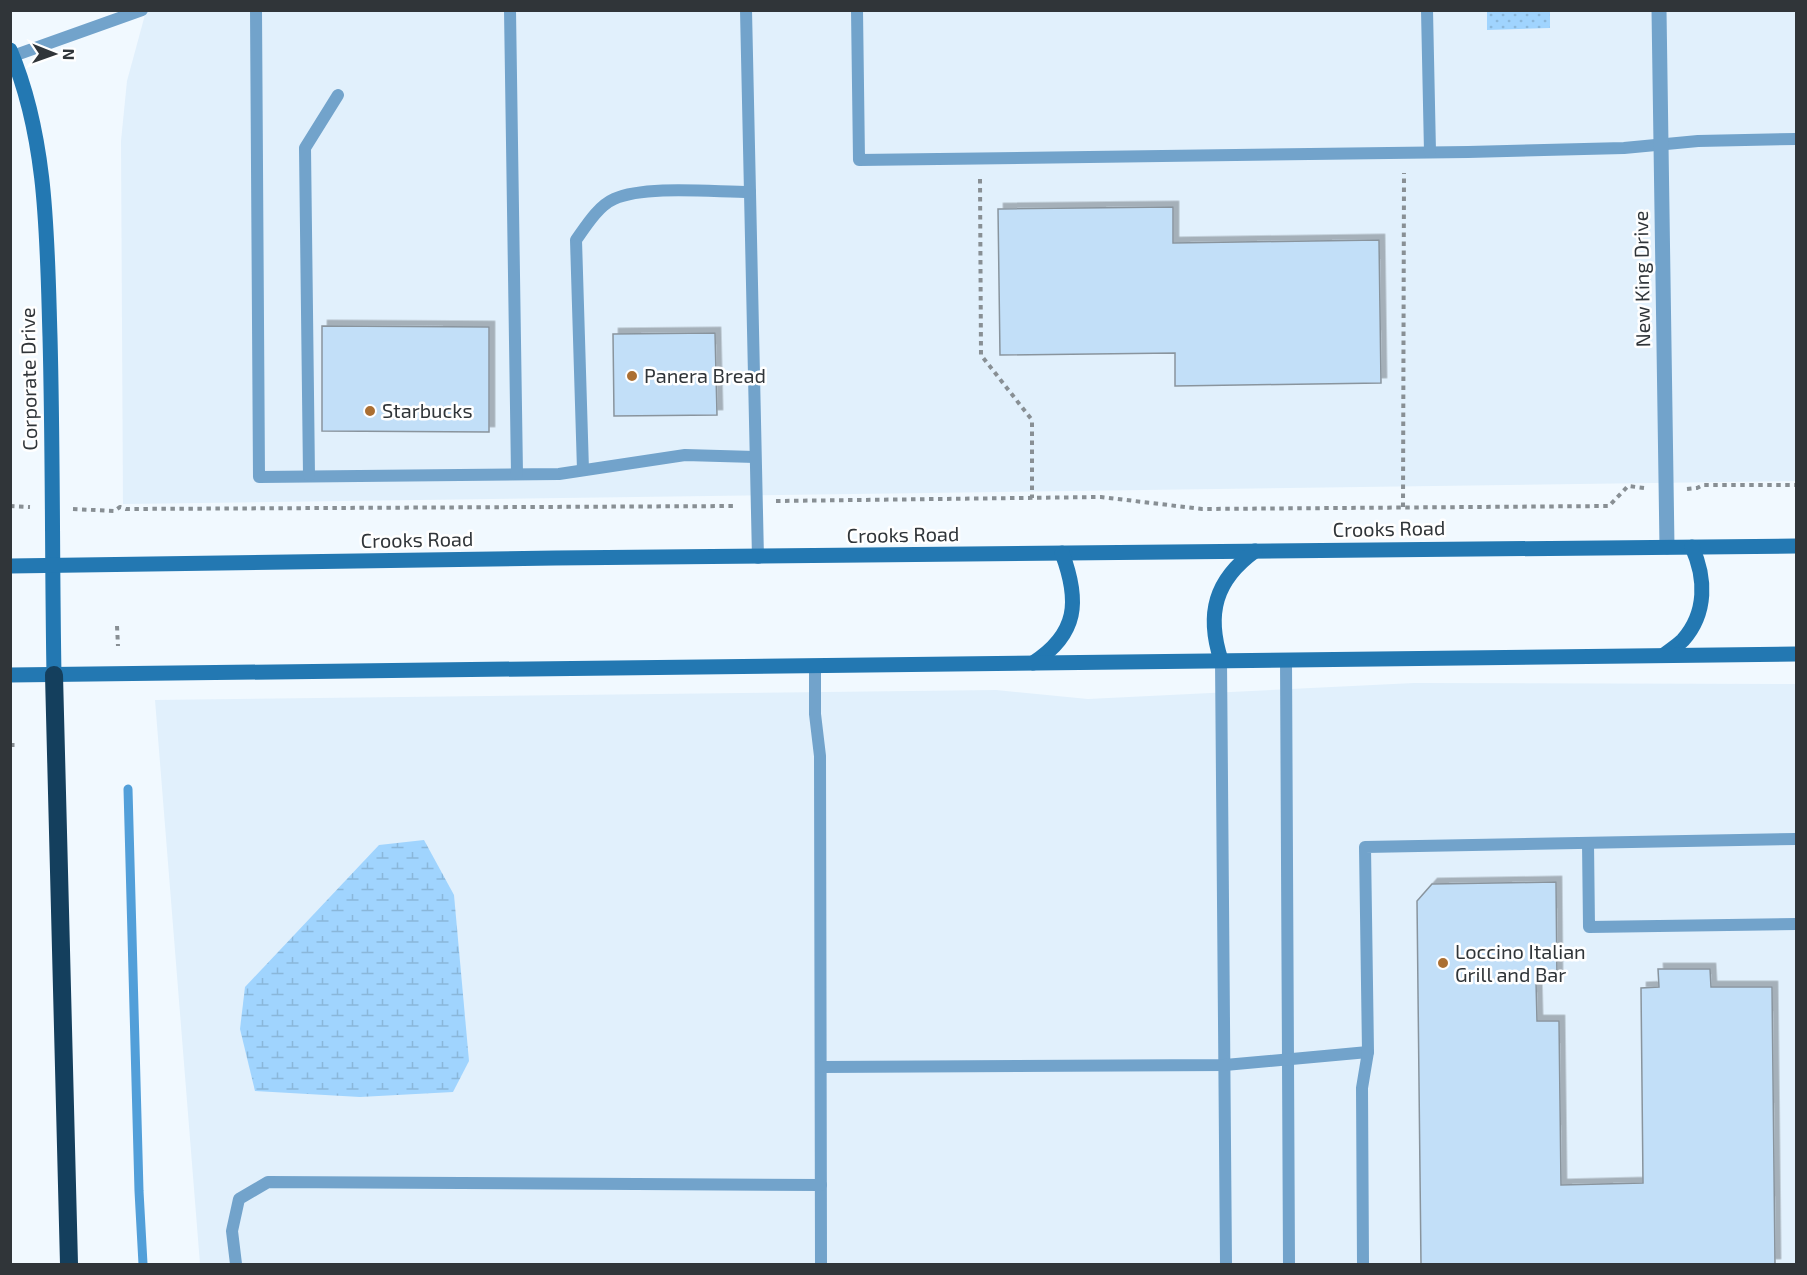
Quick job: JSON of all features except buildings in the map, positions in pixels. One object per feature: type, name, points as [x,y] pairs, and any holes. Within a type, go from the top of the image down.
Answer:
[{"type":"highway","points":[[54,675],[69,1264]]},
{"type":"main road","name":"Corporate Drive","points":[[12,53],[27,102],[39,154],[44,204],[51,366],[54,675]]},
{"type":"main road","name":"Crooks Road","points":[[10,566],[1797,546]]},
{"type":"main road","points":[[1664,656],[1683,640],[1692,626],[1701,603],[1703,582],[1701,565],[1692,547]]},
{"type":"main road","points":[[1221,660],[1214,628],[1217,596],[1237,566],[1255,551]]},
{"type":"main road","points":[[1033,663],[1059,642],[1068,626],[1073,607],[1072,588],[1062,553]]},
{"type":"main road","points":[[10,675],[1797,654]]},
{"type":"street","name":"New King Drive","points":[[1659,10],[1667,547]]},
{"type":"lane","points":[[12,53],[142,10]]},
{"type":"lane","points":[[256,10],[259,477],[559,474],[685,455],[755,457]]},
{"type":"lane","points":[[510,10],[517,474]]},
{"type":"lane","points":[[746,10],[758,558]]},
{"type":"lane","points":[[857,10],[859,160],[1624,148],[1660,144],[1797,139]]},
{"type":"lane","points":[[1427,10],[1430,152]]},
{"type":"lane","points":[[309,476],[305,148],[338,94]]},
{"type":"lane","points":[[583,470],[576,240],[592,217],[612,199],[643,191],[750,192]]},
{"type":"lane","points":[[1286,659],[1289,1264]]},
{"type":"lane","points":[[1221,660],[1226,1264]]},
{"type":"lane","points":[[815,665],[814,714],[820,756],[821,1264]]},
{"type":"lane","points":[[1363,1264],[1362,1088],[1368,1052],[1365,847],[1797,839]]},
{"type":"lane","points":[[1588,843],[1588,927],[1797,924]]},
{"type":"lane","points":[[821,1067],[1225,1065],[1368,1052]]},
{"type":"lane","points":[[236,1264],[232,1231],[239,1199],[268,1182],[820,1185]]},
{"type":"path","points":[[1403,507],[1404,172]]},
{"type":"path","points":[[980,175],[981,355],[1032,420],[1032,498]]},
{"type":"path","points":[[1697,488],[1703,485],[1797,485]]},
{"type":"path","points":[[114,511],[120,507],[126,510],[736,506],[757,501],[1101,497],[1202,509],[1609,506],[1628,486],[1634,488]]},
{"type":"path","points":[[10,506],[33,507]]},
{"type":"path","points":[[117,626],[118,646]]},
{"type":"path","points":[[10,745],[19,745]]},
{"type":"shaded area","points":[[146,11],[1796,11],[1796,481],[123,504],[121,141],[127,81]]},
{"type":"shaded area","points":[[1414,683],[1796,684],[1796,1264],[200,1264],[155,700],[996,690],[1088,699]]},
{"type":"green space","points":[[1487,11],[1550,11],[1550,28],[1487,30]]},
{"type":"green space","points":[[424,840],[454,895],[469,1061],[453,1092],[360,1097],[255,1091],[240,1029],[245,987],[379,845]]},
{"type":"waterway","points":[[128,789],[143,1264]]},
{"type":"place","name":"Panera Bread","points":[[632,376]]},
{"type":"place","name":"Starbucks","points":[[370,411]]},
{"type":"place","name":"Loccino Italian Grill and Bar","points":[[1443,963]]}]
